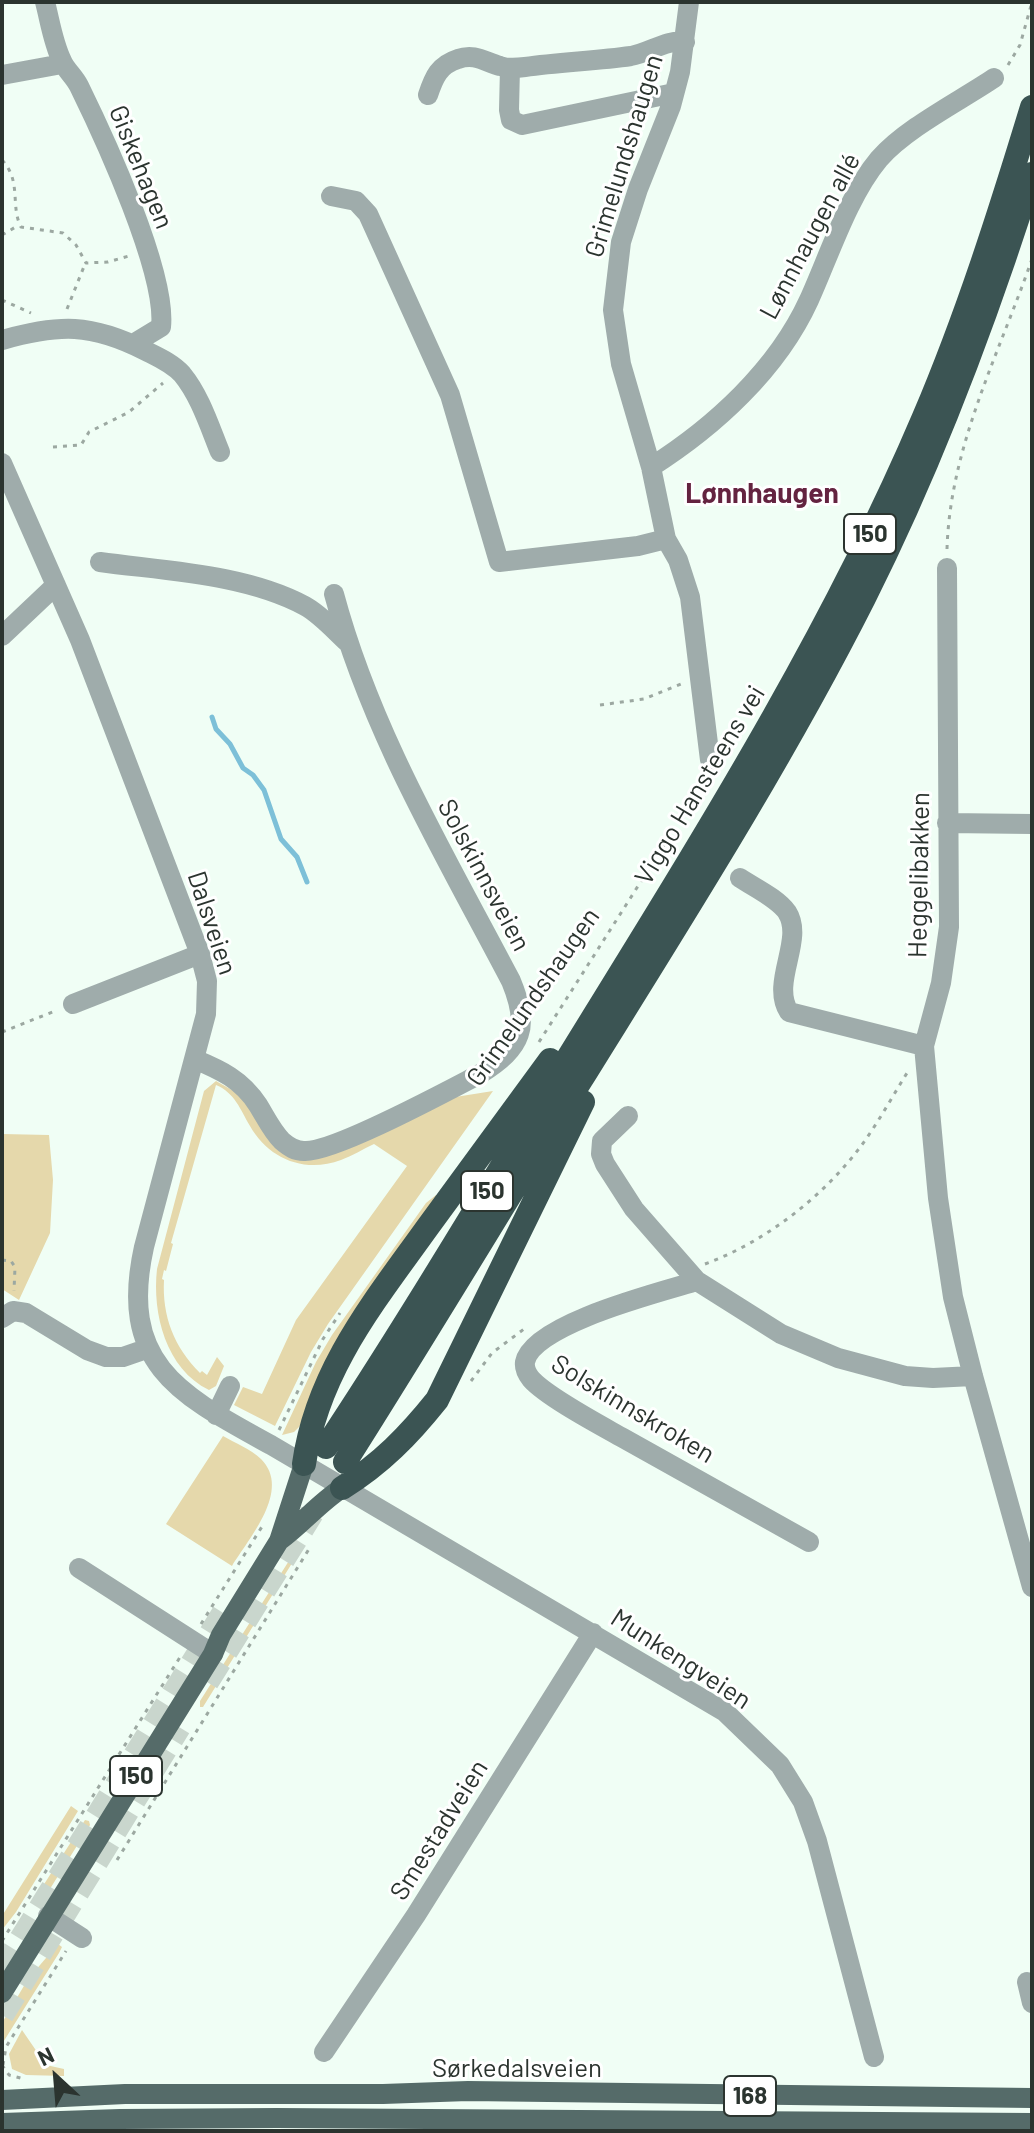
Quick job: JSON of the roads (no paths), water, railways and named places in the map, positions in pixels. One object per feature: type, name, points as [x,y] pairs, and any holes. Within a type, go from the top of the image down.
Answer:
[{"type":"highway","name":"Viggo Hansteens vei","points":[[1032,107],[995,227],[956,335],[924,416],[842,590],[736,783],[401,1331],[335,1455],[638,989],[761,785],[865,596],[912,495],[977,340],[1032,174]]},
{"type":"highway","points":[[638,989],[437,1400],[390,1453],[323,1476],[309,1430],[334,1365],[353,1332],[483,1150],[645,933]]},
{"type":"main road","name":"150","points":[[279,1541],[303,1523],[319,1504],[323,1476]]},
{"type":"main road","name":"150","points":[[2,1993],[213,1654],[221,1635],[279,1541],[323,1476]]},
{"type":"main road","name":"Sørkedalsveien","points":[[7,2091],[383,2094],[468,2091],[1032,2098]]},
{"type":"main road","name":"Sørkedalsveien","points":[[2,2123],[277,2118],[1032,2123]]},
{"type":"street","name":"Giskehagen","points":[[45,2],[62,64],[78,84],[132,210],[161,305],[161,327],[133,344]]},
{"type":"street","name":"Grimelundshaugen","points":[[689,2],[685,42],[674,93],[627,219],[613,291],[613,310],[621,364],[651,467],[666,539],[678,560],[690,597],[710,760]]},
{"type":"street","points":[[428,95],[438,71],[459,59],[476,57],[510,68],[632,56],[676,41],[685,42]]},
{"type":"street","points":[[2,75],[62,64]]},
{"type":"street","points":[[510,68],[511,120],[522,125],[674,93]]},
{"type":"street","name":"Lønnhaugen allé","points":[[651,467],[720,415],[771,359],[807,304],[853,202],[880,158],[906,135],[994,78]]},
{"type":"street","points":[[331,196],[356,201],[368,214],[450,395],[499,562],[638,546],[666,539]]},
{"type":"street","points":[[2,340],[45,325],[92,331],[133,344],[178,370],[195,394],[220,452]]},
{"type":"street","name":"Dalsveien","points":[[2,463],[117,735],[200,954],[207,981],[208,1003],[139,1272],[139,1310],[149,1348],[178,1388],[216,1415],[323,1476]]},
{"type":"street","points":[[100,562],[228,580],[262,589],[303,605],[347,642]]},
{"type":"street","name":"Heggelibakken","points":[[947,568],[949,927],[941,983],[924,1046],[945,1248],[973,1376],[1032,1587]]},
{"type":"street","points":[[2,636],[56,585]]},
{"type":"street","name":"Solskinnsveien","points":[[194,1059],[231,1076],[249,1093],[279,1138],[303,1152],[338,1142],[480,1074],[502,1058],[519,1034],[523,1014],[511,981],[389,745],[347,642],[334,594]]},
{"type":"street","points":[[947,823],[1032,824]]},
{"type":"street","points":[[740,878],[778,904],[788,915],[791,932],[782,990],[783,1002],[789,1012],[924,1046]]},
{"type":"street","points":[[73,1004],[200,954]]},
{"type":"street","points":[[628,1116],[602,1141],[601,1154],[605,1164],[634,1209],[697,1281],[781,1334],[838,1358],[905,1376],[973,1376]]},
{"type":"street","name":"Solskinnskroken","points":[[697,1281],[591,1315],[552,1333],[528,1354],[527,1373],[536,1384],[594,1422],[809,1542]]},
{"type":"street","points":[[7,1315],[26,1313],[87,1350],[106,1357],[123,1357],[149,1348]]},
{"type":"street","points":[[216,1415],[230,1386]]},
{"type":"street","name":"Munkengveien","points":[[323,1476],[725,1712],[780,1765],[803,1802],[817,1841],[874,2057]]},
{"type":"street","points":[[79,1568],[213,1654]]},
{"type":"street","name":"Smestadveien","points":[[324,2052],[416,1915],[593,1633]]},
{"type":"street","points":[[48,1916],[79,1936]]},
{"type":"street","points":[[1027,1982],[1032,2003]]},
{"type":"waterway","points":[[212,717],[216,729],[230,744],[243,768],[253,775],[264,790],[281,839],[297,857],[307,882]]},
{"type":"tunnel","points":[[207,1682],[312,1513]]},
{"type":"tunnel","points":[[2,1970],[228,1606]]},
{"type":"tunnel","points":[[2,2015],[179,1727]]},
{"type":"district","name":"Lønnhaugen","points":[[762,494]]}]
